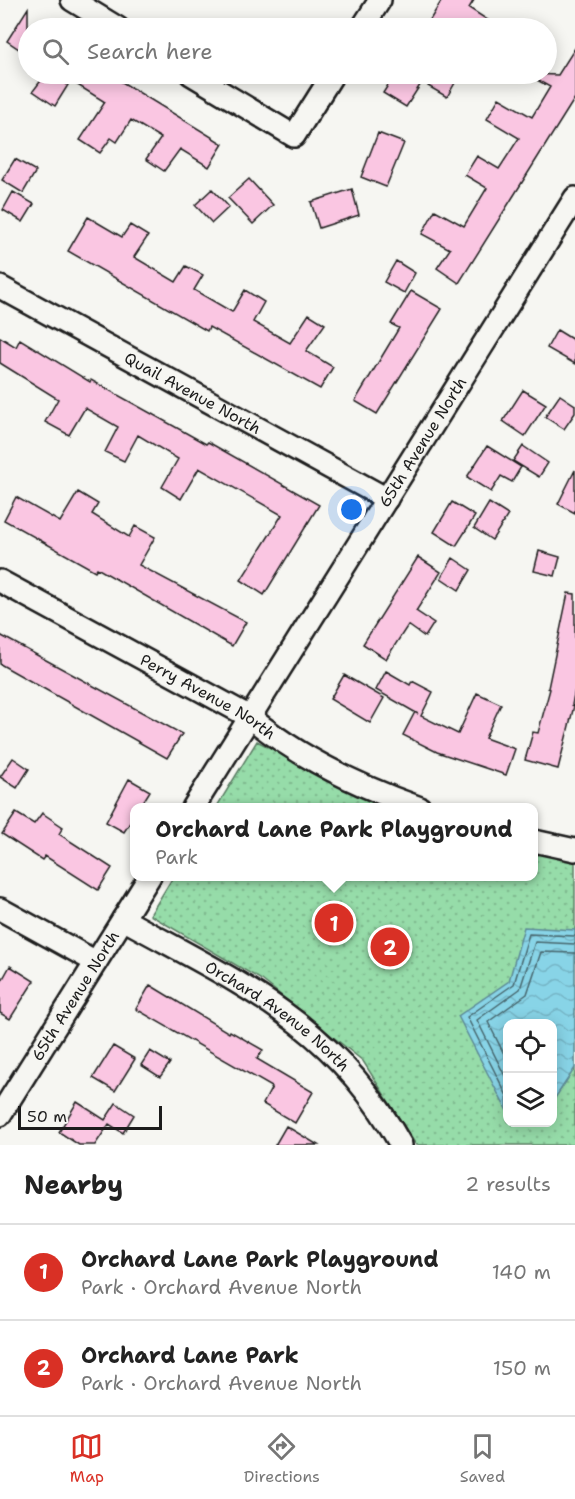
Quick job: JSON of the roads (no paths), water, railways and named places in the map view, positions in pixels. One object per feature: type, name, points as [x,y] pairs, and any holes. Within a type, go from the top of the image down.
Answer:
[{"type":"street","points":[[72,0],[102,18]]},
{"type":"street","points":[[368,18],[380,0]]},
{"type":"street","points":[[208,84],[294,136],[327,84]]},
{"type":"street","name":"65th Avenue North","points":[[196,803],[575,198]]},
{"type":"street","name":"Quail Avenue North","points":[[0,287],[387,499]]},
{"type":"street","name":"Perry Avenue North","points":[[0,581],[250,717],[271,735],[337,772],[411,803]]},
{"type":"street","points":[[538,842],[575,850]]},
{"type":"street","name":"65th Avenue North","points":[[0,1115],[147,881]]},
{"type":"street","points":[[0,909],[96,962]]},
{"type":"street","name":"Orchard Avenue North","points":[[123,919],[255,992],[296,1020],[333,1051],[366,1088],[401,1145]]},
{"type":"water","points":[[524,927],[575,930],[575,1068],[557,1095],[557,1019],[503,1019],[503,1103],[458,1016],[509,981]]},
{"type":"place","name":"Orchard Lane Park Playground","points":[[334,923]]},
{"type":"place","name":"Orchard Lane Park","points":[[390,947]]}]
